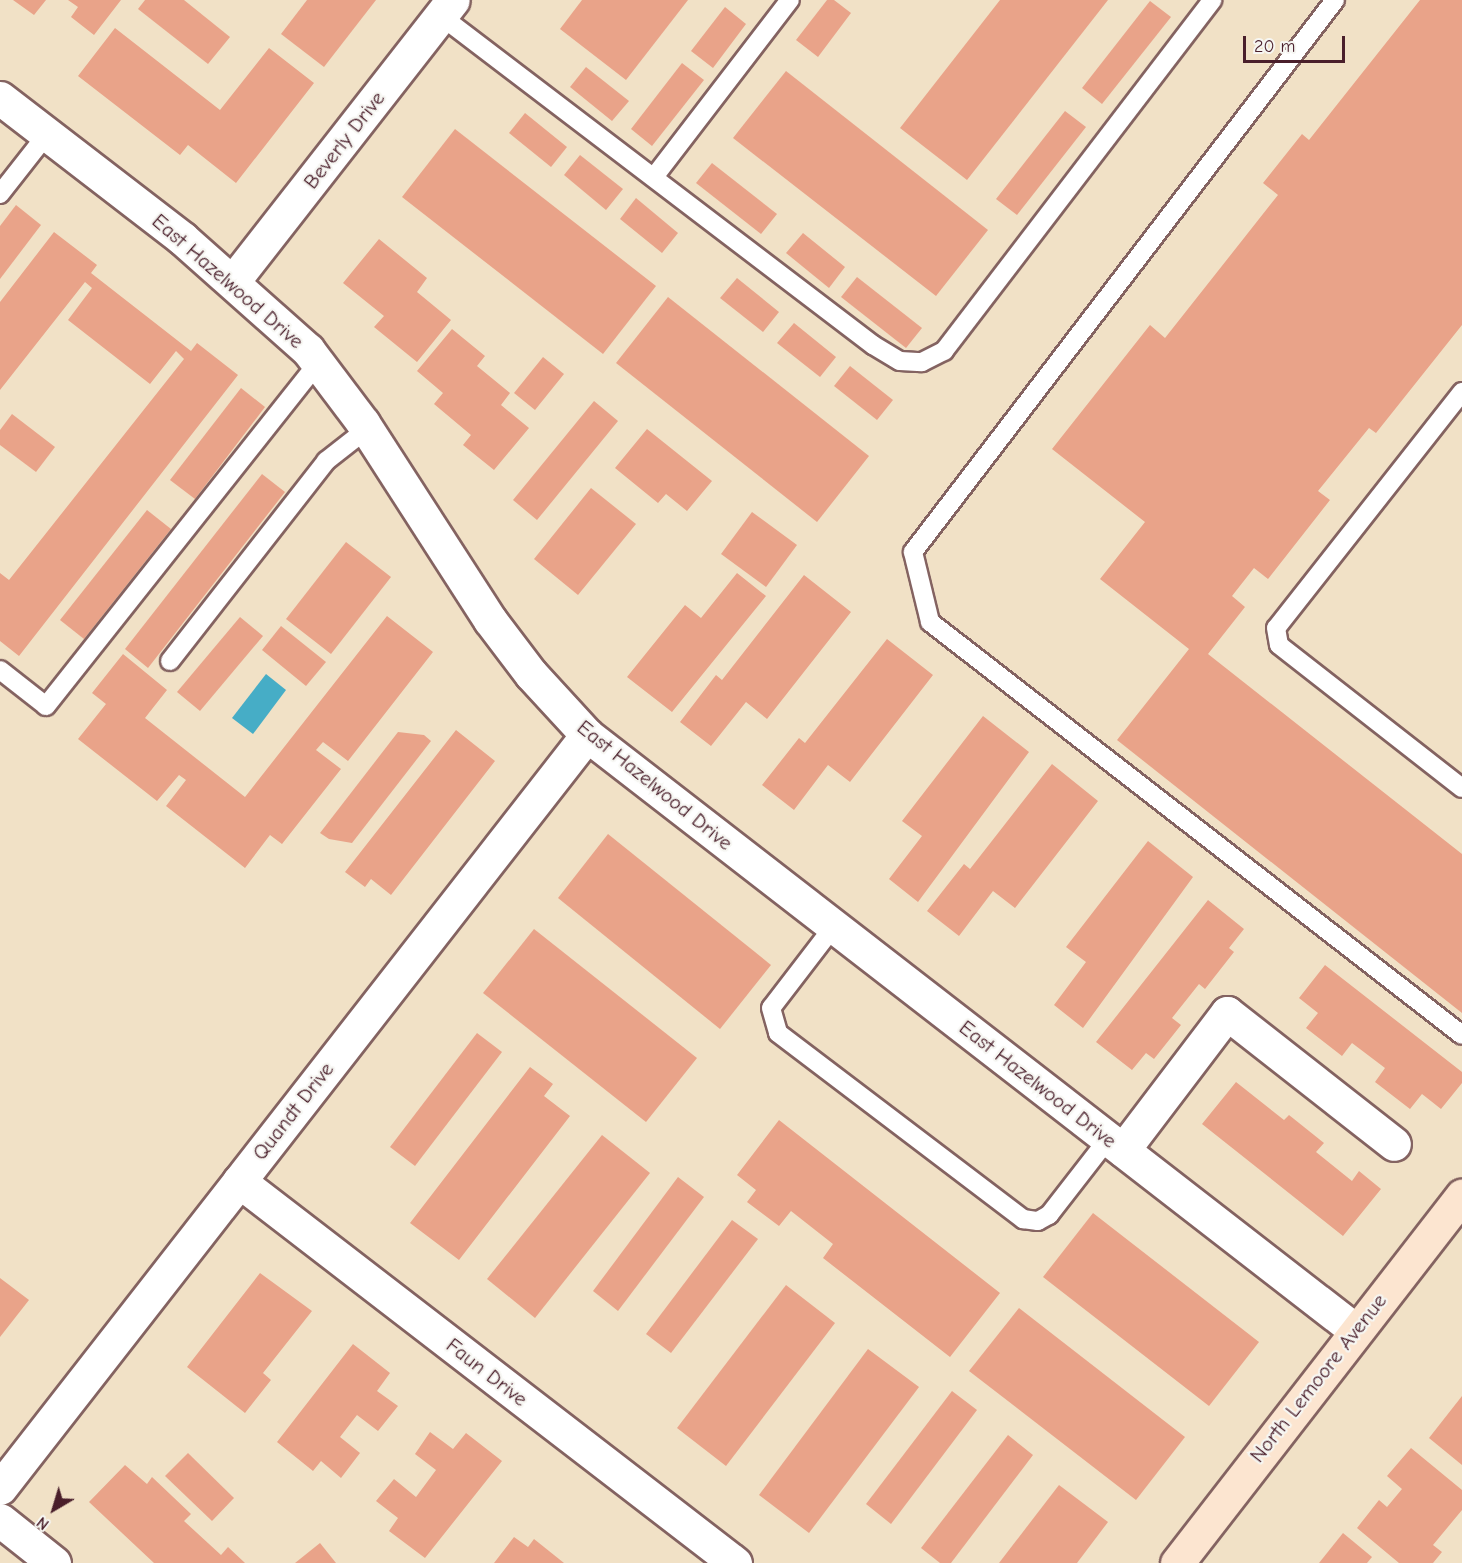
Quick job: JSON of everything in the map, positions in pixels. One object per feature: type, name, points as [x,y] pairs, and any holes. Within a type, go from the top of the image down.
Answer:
[{"type":"main road","name":"North Lemoore Avenue","points":[[1177,1563],[1355,1330],[1462,1195]]},
{"type":"street","name":"Beverly Drive","points":[[234,280],[447,8]]},
{"type":"street","name":"East Hazelwood Drive","points":[[0,98],[234,280],[318,363],[367,429],[490,620],[531,674],[587,735],[1355,1330]]},
{"type":"street","name":"Quandt Drive","points":[[0,1488],[587,735]]},
{"type":"street","points":[[1115,1145],[1227,1013],[1394,1144]]},
{"type":"street","name":"Faun Drive","points":[[239,1181],[735,1563]]},
{"type":"street","points":[[0,1520],[54,1563]]},
{"type":"lane","points":[[654,177],[790,0]]},
{"type":"lane","points":[[447,8],[654,177],[873,345],[900,361],[922,362],[944,351],[1212,0]]},
{"type":"lane","points":[[1335,0],[913,552],[930,622],[1462,1035]]},
{"type":"lane","points":[[0,194],[47,134]]},
{"type":"lane","points":[[0,670],[46,706],[318,363]]},
{"type":"lane","points":[[1460,784],[1279,645],[1276,628],[1462,392]]},
{"type":"lane","points":[[170,661],[326,461],[367,429]]},
{"type":"lane","points":[[834,926],[771,1008],[772,1023],[778,1033],[1023,1219],[1038,1221],[1049,1215],[1115,1145]]},
{"type":"water","points":[[266,674],[286,690],[253,734],[232,718]]},
{"type":"building","points":[[13,0],[46,0],[34,15]]},
{"type":"building","points":[[68,0],[121,0],[94,35],[71,17],[78,7]]},
{"type":"building","points":[[145,0],[184,0],[230,37],[208,64],[138,9]]},
{"type":"building","points":[[307,0],[376,0],[324,67],[281,34]]},
{"type":"building","points":[[582,0],[688,0],[626,80],[560,29]]},
{"type":"building","points":[[827,0],[834,0],[851,13],[818,57],[796,40]]},
{"type":"building","points":[[1000,0],[1108,0],[967,180],[900,128]]},
{"type":"building","points":[[1420,0],[1462,0],[1462,325],[1376,433],[1369,428],[1318,491],[1330,500],[1268,579],[1254,568],[1232,596],[1245,607],[1208,654],[1462,854],[1462,1013],[1117,740],[1189,649],[1100,579],[1145,522],[1052,449],[1150,325],[1165,338],[1278,195],[1263,183],[1302,134],[1309,140]]},
{"type":"building","points":[[1150,1],[1171,17],[1102,104],[1082,88]]},
{"type":"building","points":[[725,7],[746,24],[713,68],[691,51]]},
{"type":"building","points":[[115,28],[220,110],[269,48],[314,83],[236,183],[188,145],[180,155],[78,76]]},
{"type":"building","points":[[682,63],[704,80],[652,146],[631,129]]},
{"type":"building","points":[[586,67],[629,101],[612,121],[570,87]]},
{"type":"building","points":[[786,71],[988,230],[936,296],[733,138]]},
{"type":"building","points":[[1065,111],[1086,127],[1017,215],[996,199]]},
{"type":"building","points":[[525,113],[567,147],[551,167],[509,133]]},
{"type":"building","points":[[455,129],[656,286],[603,354],[402,197]]},
{"type":"building","points":[[580,155],[623,189],[606,210],[564,175]]},
{"type":"building","points":[[712,163],[777,214],[761,234],[696,183]]},
{"type":"building","points":[[636,198],[678,233],[662,253],[620,219]]},
{"type":"building","points":[[16,205],[41,225],[0,279],[0,226]]},
{"type":"building","points":[[54,232],[97,265],[91,273],[191,351],[197,343],[238,375],[19,656],[0,641],[0,573],[9,580],[184,359],[176,351],[150,384],[68,320],[92,288],[85,282],[0,390],[0,302]]},
{"type":"building","points":[[803,233],[845,267],[829,288],[786,253]]},
{"type":"building","points":[[379,239],[427,278],[417,292],[451,320],[417,362],[374,327],[384,316],[343,283]]},
{"type":"building","points":[[857,277],[922,328],[906,348],[841,297]]},
{"type":"building","points":[[737,278],[779,312],[763,332],[720,298]]},
{"type":"building","points":[[668,297],[869,456],[817,522],[616,363]]},
{"type":"building","points":[[794,323],[836,357],[820,377],[777,343]]},
{"type":"building","points":[[452,329],[485,356],[477,366],[510,393],[501,405],[529,428],[494,470],[463,445],[471,435],[434,404],[443,393],[417,371]]},
{"type":"building","points":[[543,357],[564,374],[535,410],[514,393]]},
{"type":"building","points":[[850,366],[893,400],[877,420],[834,386]]},
{"type":"building","points":[[241,388],[265,407],[195,499],[170,480]]},
{"type":"building","points":[[594,401],[618,421],[537,520],[513,500]]},
{"type":"building","points":[[12,414],[55,447],[36,472],[0,445],[0,430]]},
{"type":"building","points":[[647,429],[712,481],[687,511],[666,494],[658,503],[615,468]]},
{"type":"building","points":[[262,474],[285,492],[148,668],[125,649]]},
{"type":"building","points":[[591,488],[636,524],[578,595],[534,559]]},
{"type":"building","points":[[147,510],[171,529],[84,639],[60,620]]},
{"type":"building","points":[[752,512],[797,545],[766,587],[721,554]]},
{"type":"building","points":[[346,542],[391,577],[331,654],[286,619]]},
{"type":"building","points":[[737,573],[766,596],[672,712],[627,677],[685,605],[701,618]]},
{"type":"building","points":[[804,575],[851,612],[767,719],[746,702],[711,746],[680,722],[716,675],[722,680]]},
{"type":"building","points":[[387,616],[433,652],[348,761],[323,742],[316,750],[341,769],[282,844],[270,835],[245,868],[166,806],[186,780],[179,775],[157,801],[78,739],[106,704],[92,693],[123,654],[167,690],[145,718],[245,797]]},
{"type":"building","points":[[240,617],[263,636],[200,711],[177,692]]},
{"type":"building","points":[[281,626],[326,662],[306,686],[262,650]]},
{"type":"building","points":[[887,639],[933,675],[850,782],[828,765],[794,810],[762,785],[799,738],[805,743]]},
{"type":"building","points":[[983,716],[1029,752],[918,902],[889,879],[922,836],[902,821]]},
{"type":"building","points":[[456,730],[495,761],[391,895],[371,879],[365,887],[345,872]]},
{"type":"building","points":[[398,732],[424,735],[431,741],[352,843],[329,839],[320,833]]},
{"type":"building","points":[[1052,764],[1098,801],[1015,908],[993,891],[959,936],[927,911],[964,864],[970,869]]},
{"type":"building","points":[[608,834],[771,965],[720,1029],[558,898]]},
{"type":"building","points":[[1148,841],[1193,877],[1083,1028],[1054,1005],[1086,962],[1066,947]]},
{"type":"building","points":[[1208,900],[1244,929],[1229,948],[1234,952],[1205,989],[1199,984],[1172,1018],[1181,1025],[1154,1059],[1146,1053],[1132,1070],[1096,1042]]},
{"type":"building","points":[[534,929],[697,1058],[646,1122],[483,993]]},
{"type":"building","points":[[1325,965],[1462,1072],[1462,1083],[1441,1109],[1422,1094],[1410,1109],[1375,1082],[1385,1068],[1352,1043],[1342,1056],[1306,1028],[1318,1013],[1299,998]]},
{"type":"building","points":[[477,1033],[502,1052],[415,1166],[390,1147]]},
{"type":"building","points":[[530,1067],[553,1084],[544,1096],[570,1116],[459,1260],[410,1223]]},
{"type":"building","points":[[1236,1082],[1284,1120],[1289,1115],[1324,1143],[1316,1152],[1352,1181],[1359,1171],[1381,1189],[1343,1236],[1202,1124]]},
{"type":"building","points":[[779,1120],[1000,1293],[950,1357],[823,1258],[833,1244],[791,1211],[779,1226],[747,1202],[756,1190],[737,1175]]},
{"type":"building","points":[[602,1135],[650,1173],[535,1318],[487,1279]]},
{"type":"building","points":[[678,1177],[704,1197],[618,1311],[593,1291]]},
{"type":"building","points":[[1093,1213],[1259,1342],[1209,1406],[1043,1277]]},
{"type":"building","points":[[732,1220],[758,1239],[671,1353],[646,1334]]},
{"type":"building","points":[[260,1273],[312,1311],[263,1373],[271,1380],[245,1413],[187,1367]]},
{"type":"building","points":[[0,1278],[29,1300],[0,1337]]},
{"type":"building","points":[[786,1285],[835,1323],[726,1466],[677,1428]]},
{"type":"building","points":[[1019,1308],[1185,1437],[1136,1500],[969,1371]]},
{"type":"building","points":[[353,1344],[390,1373],[377,1391],[398,1406],[378,1431],[357,1415],[340,1437],[360,1453],[341,1478],[321,1461],[313,1471],[277,1442]]},
{"type":"building","points":[[868,1349],[919,1387],[809,1533],[759,1495]]},
{"type":"building","points":[[952,1391],[977,1410],[891,1524],[866,1504]]},
{"type":"building","points":[[1462,1396],[1462,1465],[1429,1438]]},
{"type":"building","points":[[430,1432],[453,1449],[466,1433],[502,1461],[425,1558],[389,1531],[398,1518],[376,1501],[394,1479],[416,1497],[436,1470],[415,1454]]},
{"type":"building","points":[[1008,1435],[1033,1455],[951,1563],[940,1563],[921,1548]]},
{"type":"building","points":[[1411,1448],[1462,1490],[1462,1510],[1433,1545],[1442,1552],[1433,1563],[1399,1563],[1357,1528],[1379,1500],[1387,1507],[1402,1489],[1387,1476]]},
{"type":"building","points":[[188,1453],[234,1498],[212,1521],[165,1476]]},
{"type":"building","points":[[125,1465],[147,1484],[152,1477],[191,1514],[184,1521],[221,1555],[228,1547],[245,1563],[154,1563],[89,1502]]},
{"type":"building","points":[[1059,1485],[1108,1522],[1077,1563],[999,1563]]},
{"type":"building","points":[[1343,1533],[1372,1557],[1367,1563],[1319,1563]]},
{"type":"building","points":[[514,1537],[528,1547],[534,1539],[564,1563],[494,1563]]},
{"type":"building","points":[[320,1543],[336,1563],[295,1563]]}]
